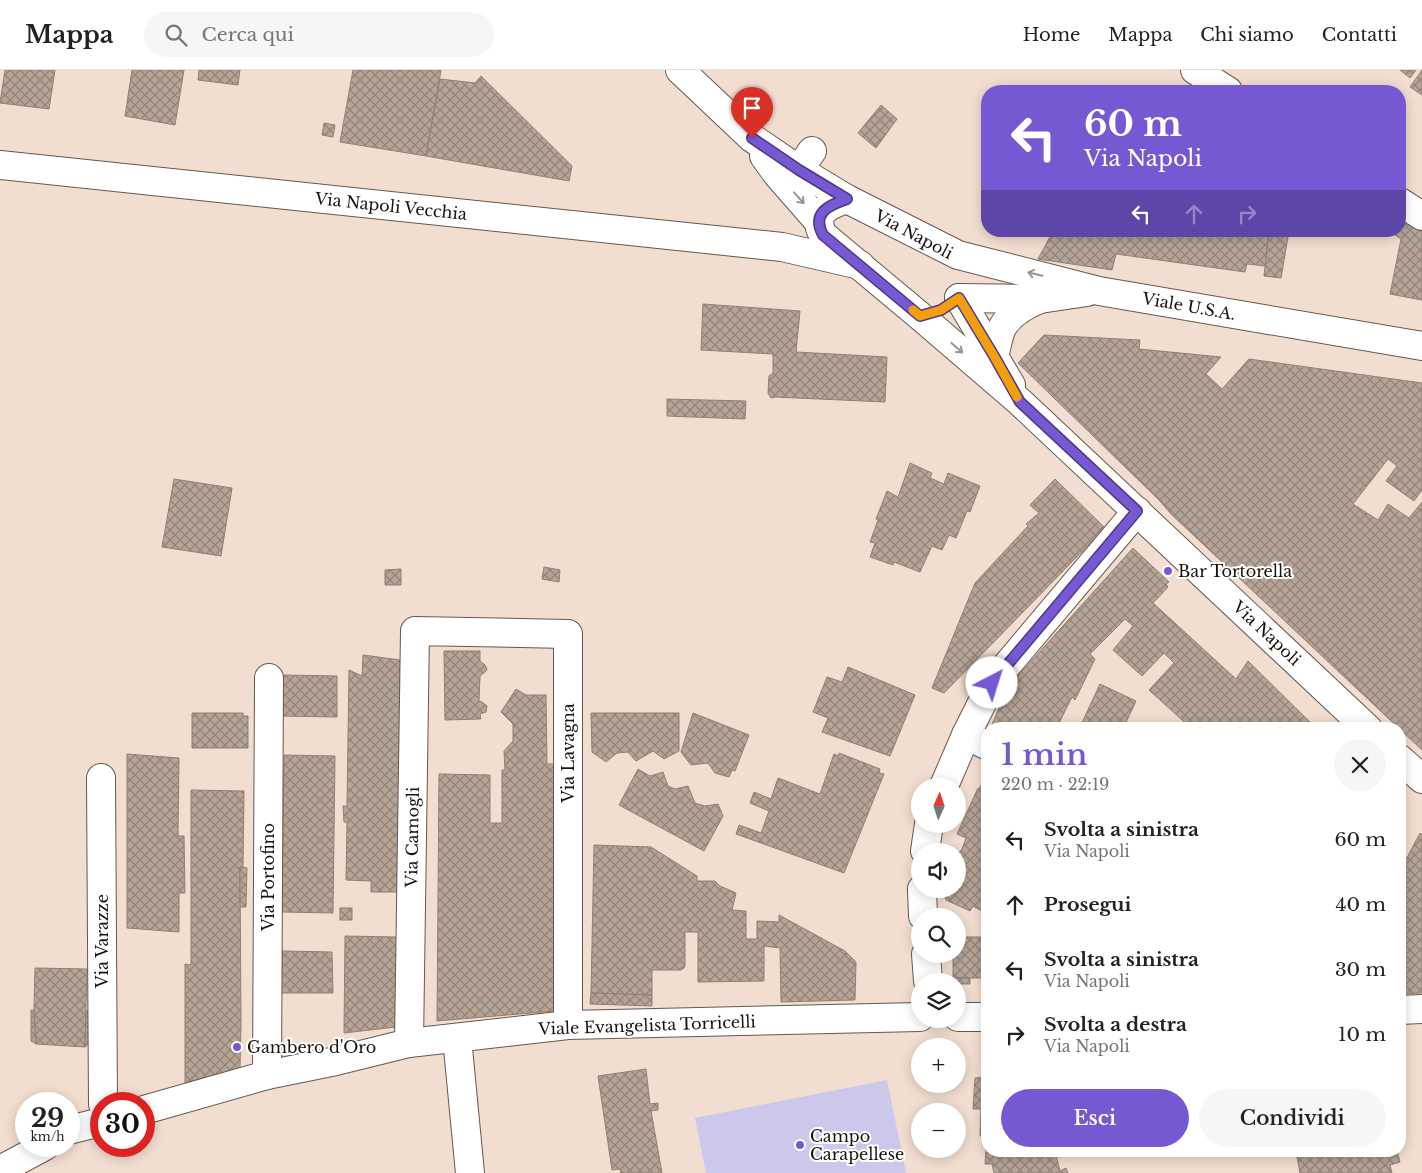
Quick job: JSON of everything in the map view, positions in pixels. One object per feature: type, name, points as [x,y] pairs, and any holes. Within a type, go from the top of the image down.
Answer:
[{"type":"street","name":"Via Napoli","points":[[680,70],[752,138],[777,174],[819,226],[823,235],[1020,402],[1361,722]]},
{"type":"street","points":[[1195,70],[1219,85]]},
{"type":"street","name":"Via Napoli","points":[[752,138],[806,160],[847,199],[958,255],[963,269],[963,284],[959,298]]},
{"type":"street","name":"Via Napoli Vecchia","points":[[0,165],[782,247],[860,265]]},
{"type":"street","points":[[819,226],[824,210],[832,204],[847,199]]},
{"type":"street","points":[[1406,206],[1422,216]]},
{"type":"street","name":"Via Napoli Vecchia","points":[[782,247],[804,242],[819,226]]},
{"type":"street","name":"Viale U.S.A.","points":[[958,255],[1099,291],[1422,346]]},
{"type":"street","points":[[920,316],[941,310],[959,298],[1040,299],[1099,291]]},
{"type":"street","points":[[959,298],[1020,402]]},
{"type":"street","points":[[994,356],[1002,328],[1012,316],[1025,306],[1040,299]]},
{"type":"street","points":[[982,722],[992,683],[1137,511]]},
{"type":"street","name":"Via Lavagna","points":[[415,631],[568,634],[568,1025]]},
{"type":"street","name":"Via Camogli","points":[[409,1043],[415,631]]},
{"type":"street","name":"Via Portofino","points":[[267,1075],[268,678]]},
{"type":"street","points":[[950,778],[977,741],[981,726]]},
{"type":"street","points":[[1406,764],[1422,779]]},
{"type":"street","name":"Via Varazze","points":[[101,778],[103,1092]]},
{"type":"street","points":[[966,1016],[981,1017]]},
{"type":"street","name":"Viale Evangelista Torricelli","points":[[155,1107],[267,1075],[336,1061],[409,1043],[568,1025],[911,1017]]},
{"type":"street","points":[[457,1038],[470,1173]]},
{"type":"street","points":[[0,1149],[15,1145]]},
{"type":"street","points":[[0,1170],[25,1157]]},
{"type":"shaded area","name":"Campo Carapellese","points":[[887,1080],[906,1173],[706,1173],[695,1118]]},
{"type":"building","points":[[5,70],[55,70],[49,109],[0,103]]},
{"type":"building","points":[[132,70],[184,70],[175,125],[125,116]]},
{"type":"building","points":[[199,70],[240,70],[238,85],[198,80]]},
{"type":"building","points":[[353,70],[441,70],[426,156],[340,142]]},
{"type":"building","points":[[1400,70],[1416,70],[1410,78]]},
{"type":"building","points":[[1422,70],[1422,95],[1410,87]]},
{"type":"building","points":[[481,76],[572,166],[569,181],[426,156],[440,79],[475,83]]},
{"type":"building","points":[[881,105],[897,119],[876,148],[858,133]]},
{"type":"building","points":[[324,123],[335,125],[333,137],[322,135]]},
{"type":"building","points":[[1406,217],[1422,228],[1422,300],[1390,294],[1401,239],[1398,237],[1406,237]]},
{"type":"building","points":[[1050,237],[1268,237],[1265,266],[1247,264],[1245,272],[1116,254],[1112,270],[1038,259]]},
{"type":"building","points":[[1268,237],[1288,237],[1281,278],[1264,276]]},
{"type":"building","points":[[703,304],[800,311],[796,352],[887,357],[885,402],[771,398],[768,393],[769,376],[773,373],[773,354],[701,350]]},
{"type":"building","points":[[1044,335],[1140,340],[1139,349],[1221,357],[1206,374],[1222,389],[1249,359],[1422,383],[1422,490],[1414,501],[1386,481],[1397,466],[1388,459],[1353,504],[1378,520],[1388,504],[1409,518],[1422,502],[1422,750],[1406,735],[1406,722],[1392,722],[1171,514],[1159,500],[1018,363]]},
{"type":"building","points":[[667,399],[746,401],[745,419],[667,416]]},
{"type":"building","points":[[910,463],[932,473],[930,478],[944,484],[948,473],[980,486],[970,512],[967,511],[956,538],[949,535],[942,550],[932,546],[920,572],[894,562],[893,565],[870,557],[875,543],[870,542],[878,520],[876,519],[887,491],[898,497]]},
{"type":"building","points":[[174,479],[232,488],[221,556],[162,547]]},
{"type":"building","points":[[1055,479],[1105,528],[944,693],[932,688],[975,583],[1028,526],[1026,524],[1039,513],[1030,505]]},
{"type":"building","points":[[1133,548],[1169,582],[1166,584],[1168,587],[1153,603],[1236,679],[1248,661],[1310,722],[1184,722],[1149,690],[1174,663],[1164,653],[1142,676],[1113,650],[1133,626],[1125,619],[1090,654],[1095,659],[1075,700],[1072,697],[1060,722],[993,722],[1008,687]]},
{"type":"building","points":[[544,567],[560,570],[559,582],[542,579]]},
{"type":"building","points":[[401,569],[401,585],[385,585],[385,570]]},
{"type":"building","points":[[444,651],[480,651],[480,661],[487,669],[480,676],[479,701],[487,706],[486,712],[480,714],[481,719],[445,720]]},
{"type":"building","points":[[363,655],[400,660],[404,798],[399,798],[399,804],[404,805],[400,892],[371,892],[371,881],[346,880],[347,822],[344,822],[343,806],[347,806],[349,670],[362,676]]},
{"type":"building","points":[[848,667],[915,695],[890,756],[822,732],[828,718],[813,712],[827,677],[842,682]]},
{"type":"building","points":[[284,675],[337,676],[337,717],[281,716],[279,679],[284,678]]},
{"type":"building","points":[[1100,684],[1136,701],[1126,722],[1082,722]]},
{"type":"building","points":[[516,689],[526,695],[546,695],[547,764],[555,764],[555,1011],[437,1021],[439,774],[490,775],[490,823],[502,823],[502,770],[505,770],[504,751],[513,741],[513,724],[501,712]]},
{"type":"building","points":[[192,713],[243,713],[243,716],[248,716],[248,748],[192,748]]},
{"type":"building","points":[[591,713],[679,713],[679,751],[664,759],[653,751],[636,761],[628,752],[617,753],[606,762],[592,752]]},
{"type":"building","points":[[693,713],[749,735],[735,771],[732,770],[729,777],[715,773],[708,763],[691,765],[681,752]]},
{"type":"building","points":[[839,753],[880,769],[879,773],[884,774],[844,873],[736,834],[739,825],[761,833],[769,811],[750,803],[754,792],[771,799],[778,778],[820,794],[834,754],[839,756]]},
{"type":"building","points":[[127,754],[179,758],[178,836],[184,836],[185,893],[179,893],[179,932],[127,928]]},
{"type":"building","points":[[284,755],[335,756],[333,913],[282,912]]},
{"type":"building","points":[[638,769],[650,776],[663,772],[668,786],[675,789],[688,786],[695,803],[705,806],[718,804],[723,816],[704,851],[619,805]]},
{"type":"building","points":[[981,785],[981,910],[973,906],[970,911],[945,898],[966,898],[966,843],[964,843],[966,838],[957,834],[966,833],[966,814]]},
{"type":"building","points":[[191,790],[244,791],[243,867],[240,867],[241,1024],[240,1069],[185,1083],[185,964],[191,965]]},
{"type":"building","points":[[1420,833],[1422,835],[1422,993],[1406,994],[1406,860]]},
{"type":"building","points":[[594,845],[651,847],[697,876],[697,881],[715,881],[720,886],[736,893],[732,910],[746,911],[746,939],[757,939],[757,921],[779,922],[779,915],[845,951],[856,962],[855,1000],[781,1002],[780,948],[764,946],[764,981],[698,982],[698,932],[685,932],[684,968],[681,970],[652,970],[652,995],[591,993]]},
{"type":"building","points":[[240,867],[247,868],[246,907],[240,907]]},
{"type":"building","points":[[340,908],[352,908],[352,920],[340,920]]},
{"type":"building","points":[[345,936],[397,937],[396,1027],[344,1033]]},
{"type":"building","points":[[966,937],[981,937],[981,978],[966,978],[966,973],[953,973],[953,963],[966,963]]},
{"type":"building","points":[[282,951],[332,952],[333,993],[281,993]]},
{"type":"building","points":[[35,968],[87,969],[85,1047],[36,1044],[34,1007]]},
{"type":"building","points":[[966,978],[970,978],[970,984],[966,984]]},
{"type":"building","points":[[591,993],[652,995],[652,1006],[590,1004]]},
{"type":"building","points":[[31,1010],[34,1010],[36,1044],[31,1041]]},
{"type":"building","points":[[86,1011],[91,1011],[91,1042],[85,1047]]},
{"type":"building","points":[[646,1069],[650,1104],[658,1103],[658,1110],[651,1111],[662,1173],[621,1173],[620,1169],[612,1170],[598,1076]]},
{"type":"building","points":[[975,1078],[981,1078],[981,1109],[973,1109]]},
{"type":"building","points":[[986,1157],[1056,1157],[1060,1171],[1066,1168],[1068,1173],[994,1173],[992,1164],[985,1164]]},
{"type":"building","points":[[1297,1157],[1399,1157],[1400,1162],[1390,1165],[1392,1173],[1300,1173]]},
{"type":"slow traffic","points":[[913,310],[920,316],[941,310],[959,298],[1017,397]]},
{"type":"place","name":"Bar Tortorella","points":[[1168,571]]},
{"type":"place","name":"Gambero d'Oro","points":[[237,1047]]},
{"type":"place","name":"Campo Carapellese","points":[[800,1145]]},
{"type":"route","points":[[752,138],[799,170],[847,199],[832,204],[820,216],[820,229],[823,235],[920,316],[941,310],[959,298],[1020,402],[1137,511],[992,683]]}]
